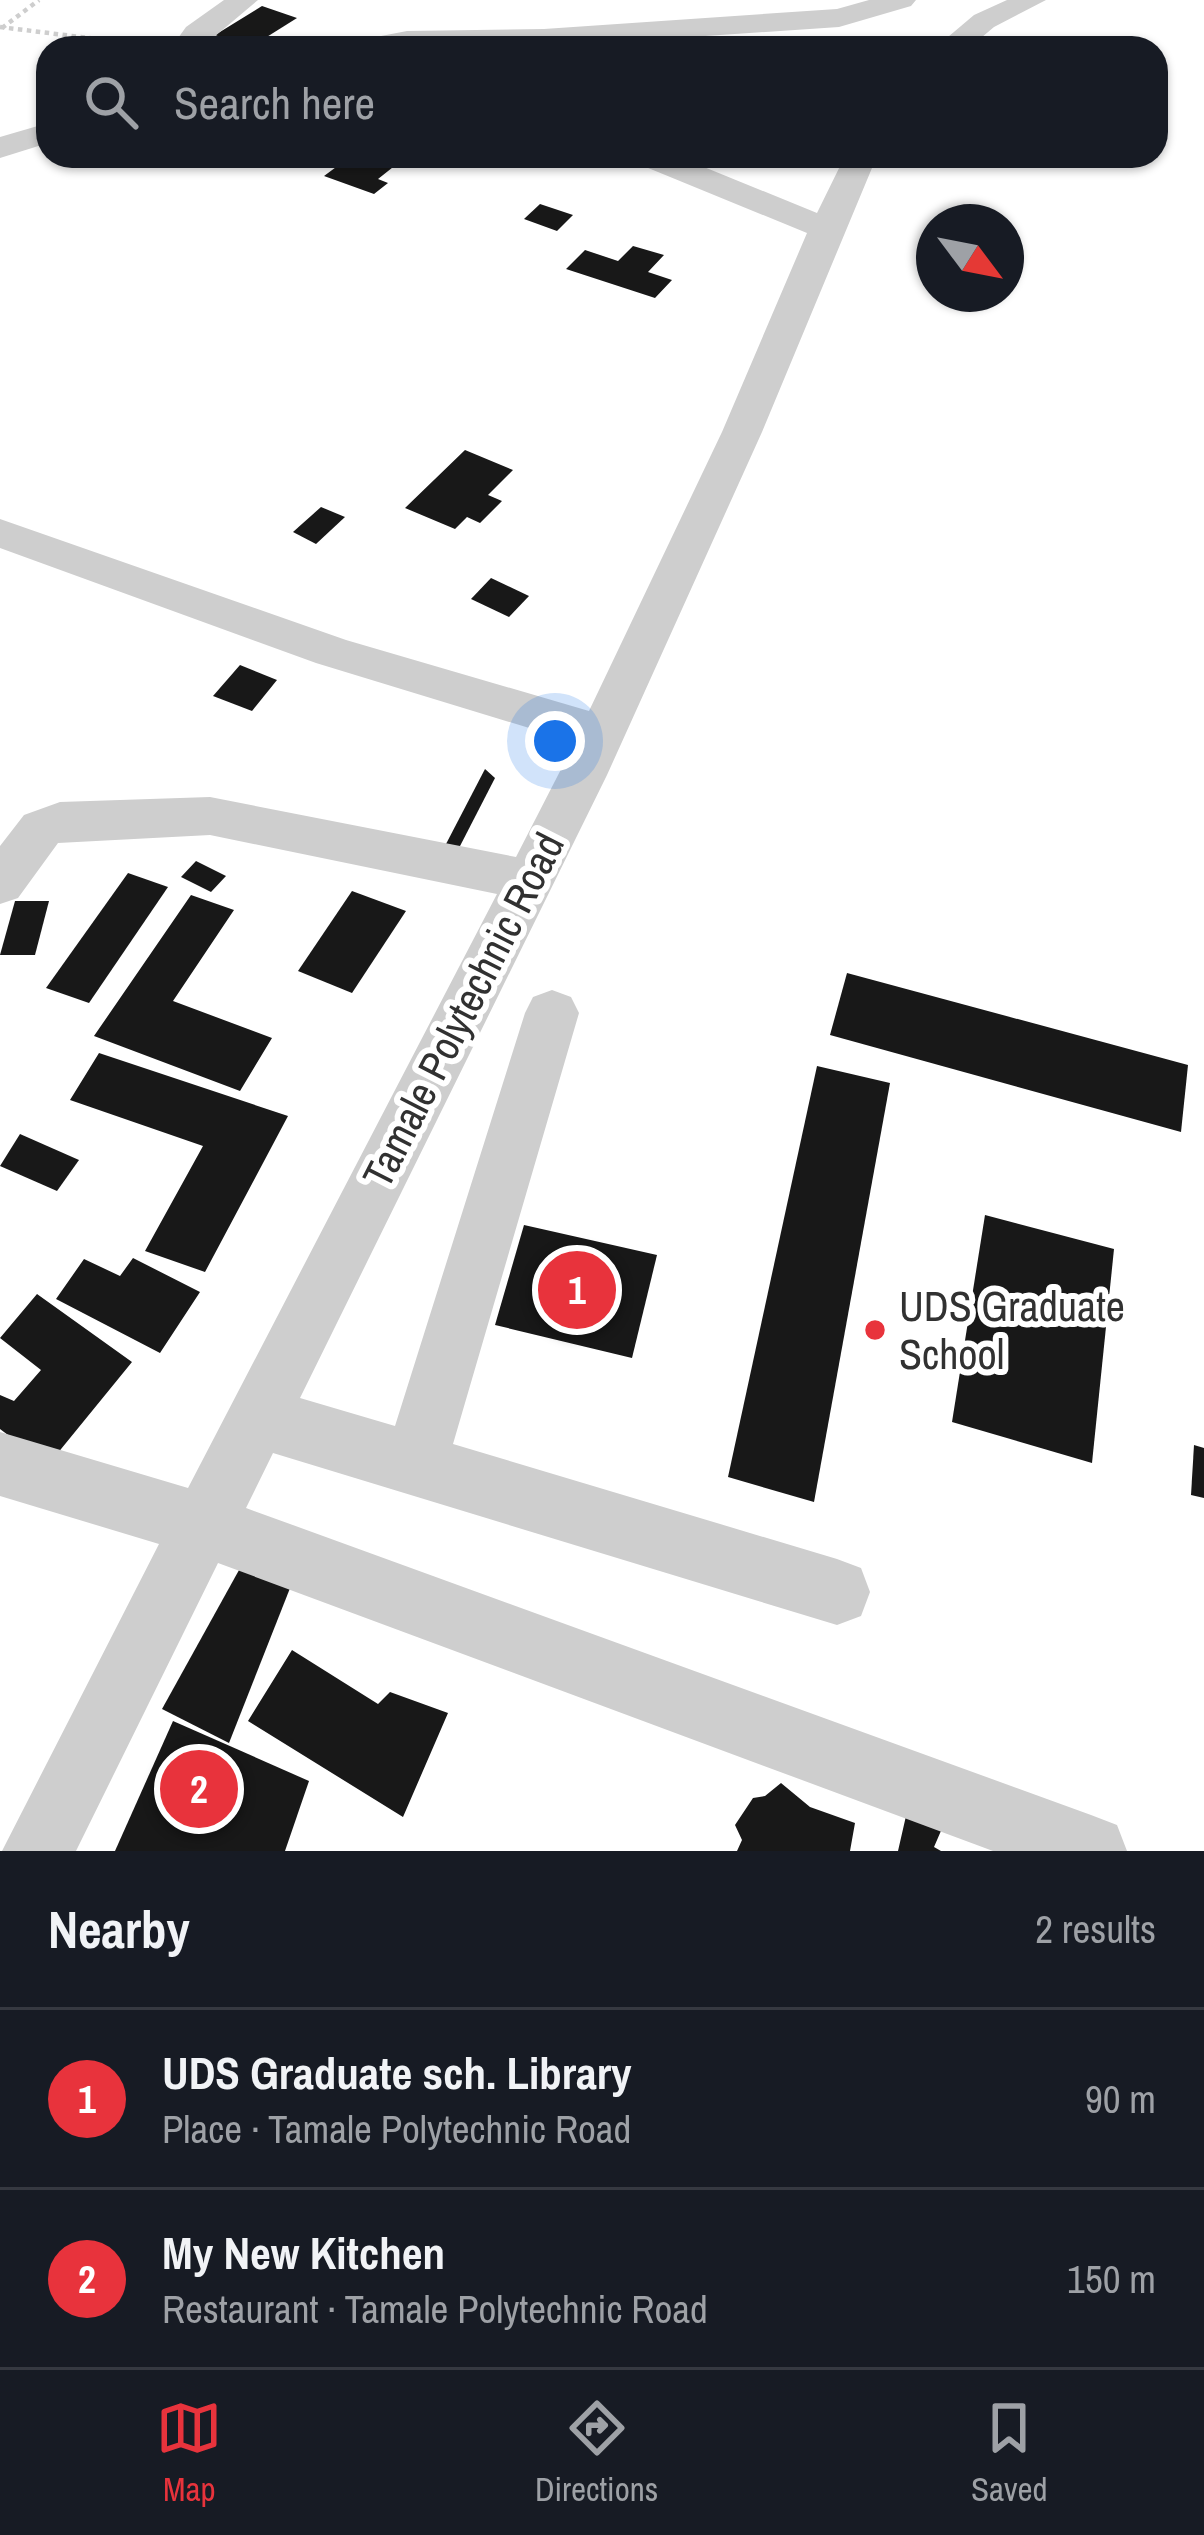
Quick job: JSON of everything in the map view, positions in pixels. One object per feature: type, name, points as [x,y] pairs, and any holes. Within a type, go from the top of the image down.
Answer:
[{"type":"street","points":[[200,36],[243,0]]},
{"type":"street","points":[[574,36],[839,18],[901,0]]},
{"type":"street","points":[[965,36],[984,20],[1031,0]]},
{"type":"street","points":[[0,148],[36,138]]},
{"type":"street","points":[[677,168],[826,229]]},
{"type":"street","name":"Tamale Polytechnic Road","points":[[38,1851],[603,733],[742,433],[855,168]]},
{"type":"street","points":[[0,533],[332,652],[603,733]]},
{"type":"street","points":[[0,884],[41,830],[60,820],[145,815],[210,816],[528,880]]},
{"type":"street","points":[[416,1465],[552,1013]]},
{"type":"street","points":[[259,1418],[837,1592]]},
{"type":"street","points":[[9,1479],[204,1525],[1091,1851]]},
{"type":"path","points":[[1,27],[39,0]]},
{"type":"path","points":[[1,27],[69,36]]},
{"type":"building","points":[[262,6],[297,18],[268,36],[215,35]]},
{"type":"building","points":[[335,168],[392,168],[378,179],[388,183],[374,194],[324,176]]},
{"type":"building","points":[[540,204],[573,215],[557,231],[524,219]]},
{"type":"building","points":[[633,246],[664,255],[648,272],[672,280],[655,298],[566,269],[585,250],[618,261]]},
{"type":"building","points":[[465,450],[513,470],[488,495],[502,501],[480,523],[467,517],[455,529],[405,508]]},
{"type":"building","points":[[321,507],[345,517],[316,544],[293,532]]},
{"type":"building","points":[[491,578],[529,596],[509,617],[471,599]]},
{"type":"building","points":[[240,665],[277,680],[252,711],[213,696]]},
{"type":"building","points":[[485,769],[495,778],[459,848],[446,844]]},
{"type":"building","points":[[196,861],[226,876],[211,892],[181,877]]},
{"type":"building","points":[[128,873],[168,887],[89,1003],[46,988]]},
{"type":"building","points":[[352,891],[406,911],[352,993],[298,971]]},
{"type":"building","points":[[191,895],[234,910],[173,1001],[272,1038],[240,1091],[94,1036]]},
{"type":"building","points":[[15,901],[49,901],[35,955],[0,955]]},
{"type":"building","points":[[847,973],[1188,1065],[1181,1132],[830,1035]]},
{"type":"building","points":[[99,1053],[288,1116],[205,1272],[145,1251],[203,1146],[70,1100]]},
{"type":"building","points":[[817,1066],[890,1083],[814,1502],[728,1477]]},
{"type":"building","points":[[20,1134],[79,1160],[57,1191],[0,1166]]},
{"type":"building","points":[[985,1215],[1114,1249],[1092,1463],[952,1422]]},
{"type":"building","points":[[524,1225],[657,1255],[632,1358],[495,1325]]},
{"type":"building","points":[[133,1258],[200,1292],[160,1353],[56,1299],[84,1259],[120,1276]]},
{"type":"building","points":[[37,1294],[132,1362],[48,1465],[0,1429],[0,1395],[14,1401],[41,1370],[0,1338]]},
{"type":"building","points":[[1194,1445],[1204,1448],[1204,1498],[1191,1495]]},
{"type":"building","points":[[249,1552],[296,1573],[229,1743],[162,1709]]},
{"type":"building","points":[[292,1650],[378,1704],[390,1692],[448,1713],[403,1817],[248,1721]]},
{"type":"building","points":[[173,1721],[309,1781],[285,1851],[115,1851]]},
{"type":"building","points":[[781,1783],[810,1807],[855,1823],[850,1851],[737,1851],[742,1840],[735,1825],[753,1798],[765,1796]]},
{"type":"building","points":[[911,1794],[950,1810],[934,1847],[941,1851],[898,1851]]},
{"type":"place","name":"UDS Graduate sch. Library","points":[[577,1290]]},
{"type":"place","name":"UDS Graduate School","points":[[875,1330]]},
{"type":"place","name":"My New Kitchen","points":[[199,1789]]}]
